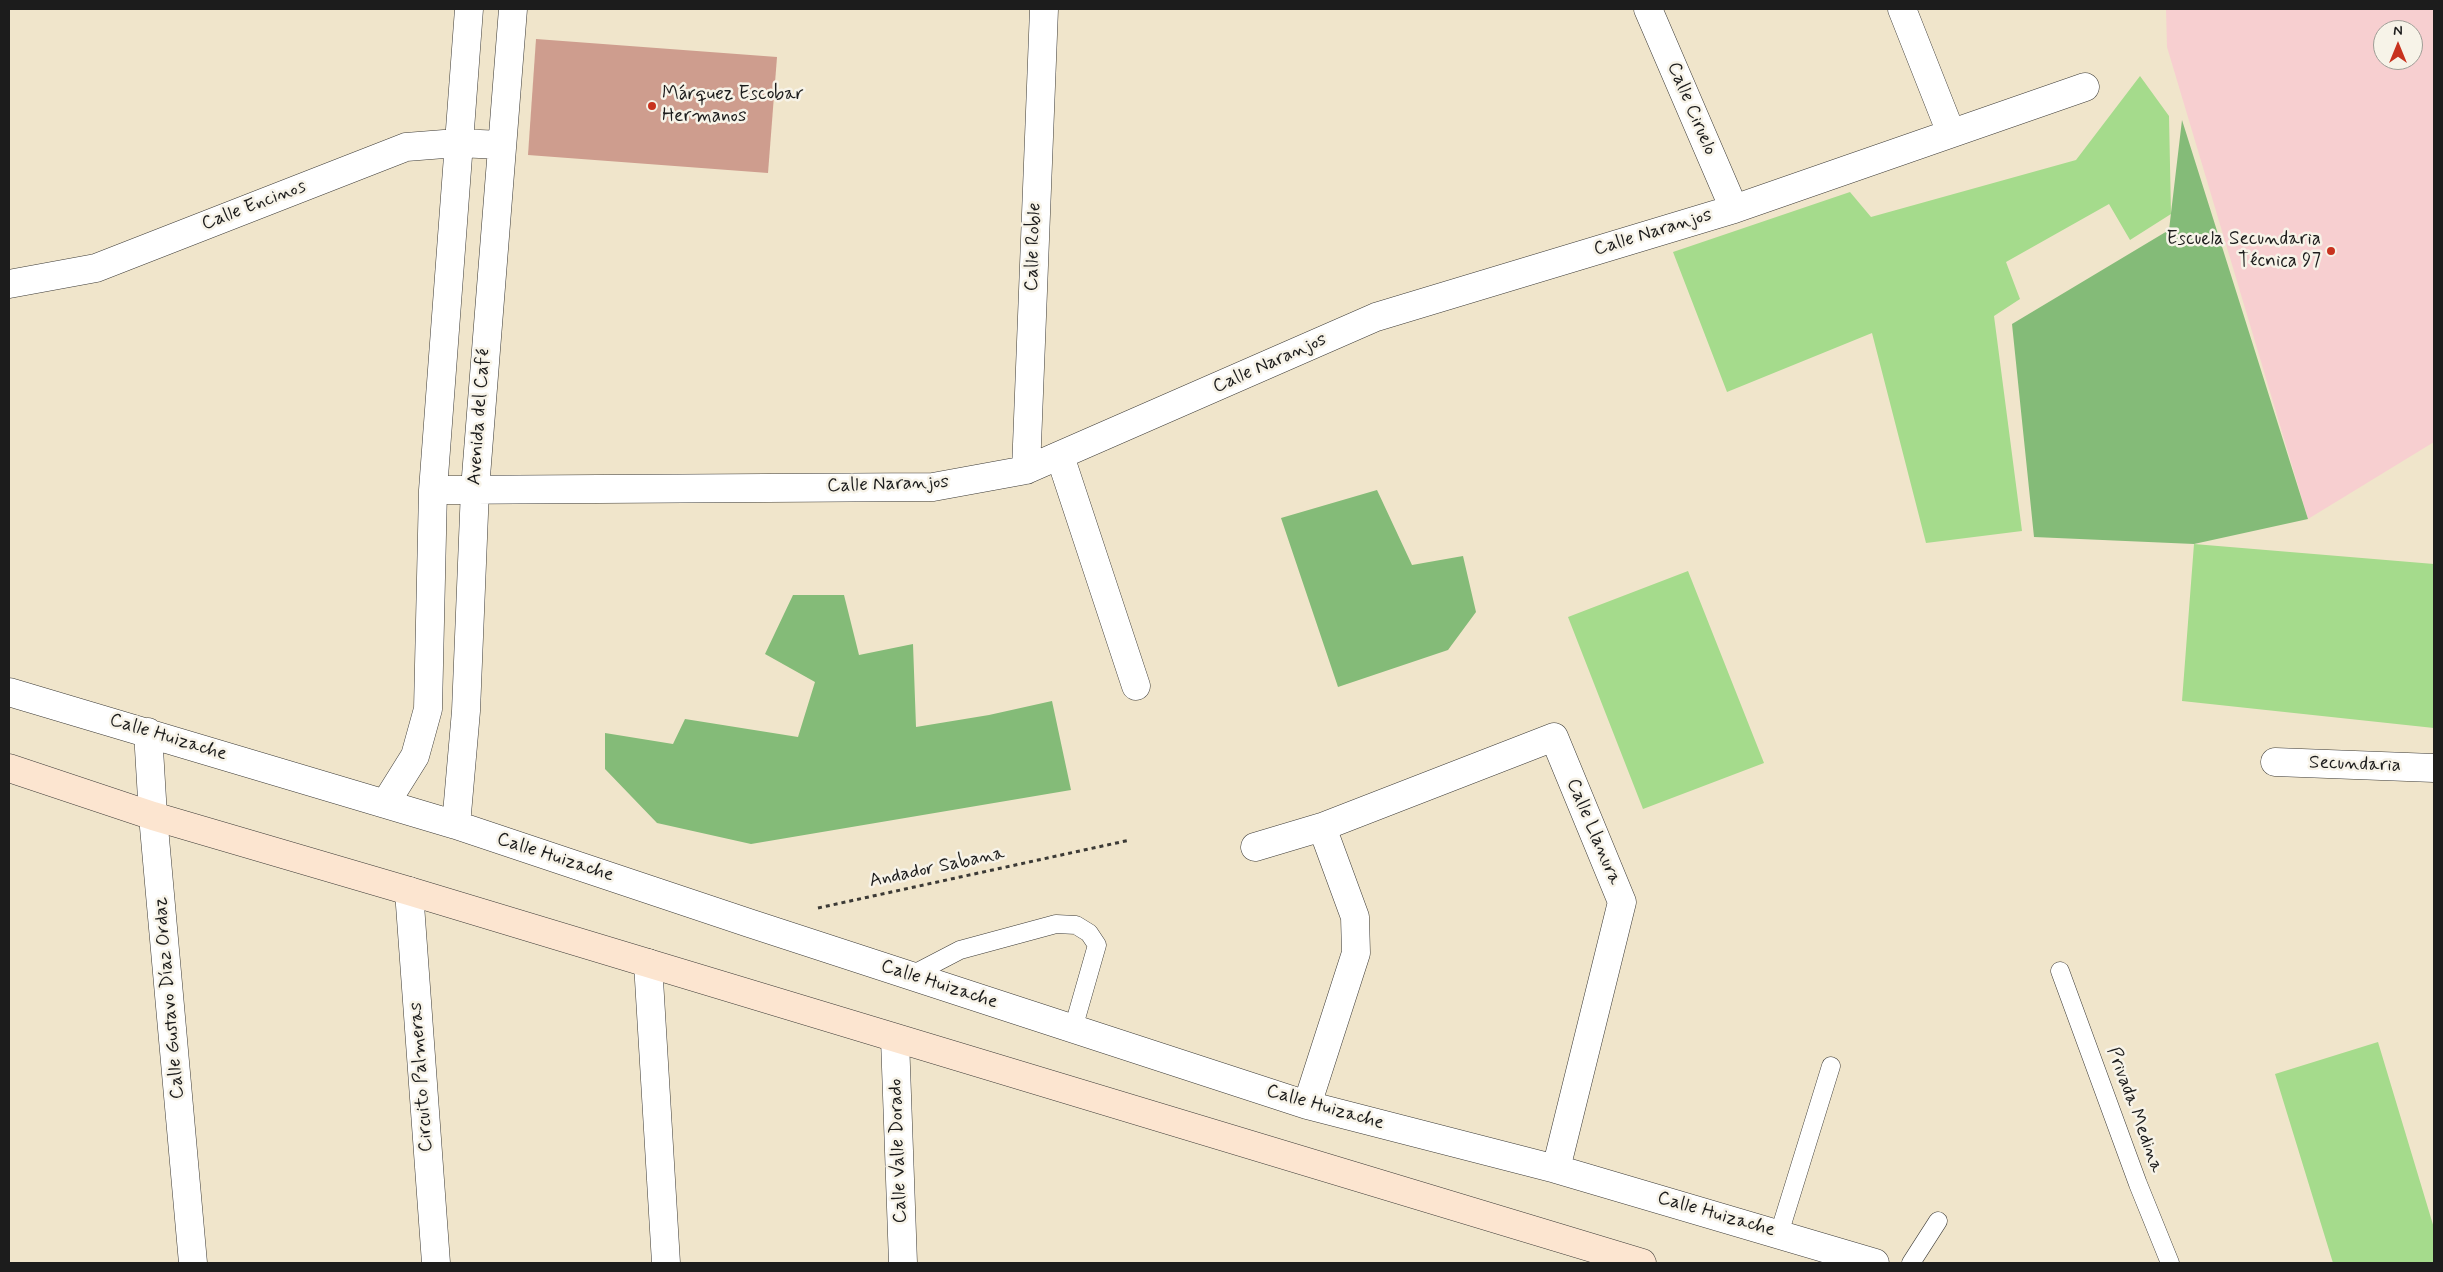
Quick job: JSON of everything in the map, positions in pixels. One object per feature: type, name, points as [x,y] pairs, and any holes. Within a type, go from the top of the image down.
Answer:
[{"type":"main road","points":[[9,768],[153,816],[409,891],[1642,1263]]},
{"type":"street","points":[[385,804],[415,756],[428,709],[432,490],[468,9]]},
{"type":"street","name":"Avenida del Café","points":[[456,825],[466,711],[475,489],[514,9]]},
{"type":"street","name":"Calle Ciruelo","points":[[1648,9],[1734,209]]},
{"type":"street","points":[[1902,9],[1951,133]]},
{"type":"street","name":"Calle Roble","points":[[1026,470],[1045,14]]},
{"type":"street","name":"Calle Naranjos","points":[[432,490],[933,487],[1026,470],[1376,317],[1734,209],[2084,87]]},
{"type":"street","name":"Calle Encinos","points":[[9,284],[96,268],[406,147],[457,143],[502,145]]},
{"type":"street","points":[[1060,456],[1136,686]]},
{"type":"street","name":"Calle Huizache","points":[[9,692],[456,825],[910,976],[1308,1105],[1556,1169],[1875,1263]]},
{"type":"street","name":"Calle Gustavo Díaz Ordaz","points":[[148,732],[153,816],[194,1263]]},
{"type":"street","name":"Calle Llanura","points":[[1322,827],[1554,737],[1622,902],[1556,1169]]},
{"type":"street","name":"Secundaria","points":[[2275,762],[2434,768]]},
{"type":"street","points":[[1255,847],[1322,827],[1355,917],[1356,953],[1308,1105]]},
{"type":"street","name":"Circuito Palmeras","points":[[409,891],[436,1263]]},
{"type":"street","points":[[648,963],[666,1263]]},
{"type":"street","name":"Calle Valle Dorado","points":[[895,1039],[903,1263]]},
{"type":"lane","points":[[910,976],[960,950],[1056,924],[1076,925],[1089,932],[1097,945],[1073,1028]]},
{"type":"lane","name":"Privada Medina","points":[[2060,971],[2138,1184],[2170,1263]]},
{"type":"lane","points":[[1780,1234],[1831,1066]]},
{"type":"lane","points":[[1912,1263],[1938,1220]]},
{"type":"path","name":"Andador Sabana","points":[[816,909],[1130,840]]},
{"type":"shaded area","name":"Escuela Secundaria Técnica 97","points":[[2166,9],[2434,9],[2434,442],[2308,519],[2167,47]]},
{"type":"green space","points":[[2140,76],[2169,116],[2171,214],[2130,240],[2109,204],[2006,262],[2020,299],[1994,316],[2022,531],[1926,543],[1872,333],[1727,392],[1673,252],[1850,192],[1871,217],[2076,160]]},
{"type":"green space","points":[[2182,120],[2308,519],[2194,544],[2034,537],[2012,324],[2169,230]]},
{"type":"green space","points":[[1377,490],[1412,565],[1463,556],[1476,612],[1448,650],[1338,687],[1281,518]]},
{"type":"green space","points":[[2194,544],[2434,564],[2434,728],[2182,701]]},
{"type":"green space","points":[[1688,571],[1764,763],[1643,809],[1568,617]]},
{"type":"green space","points":[[793,595],[844,595],[859,655],[913,644],[916,727],[989,715],[1052,701],[1071,790],[751,844],[657,823],[605,769],[605,733],[673,744],[685,719],[798,737],[815,682],[765,654]]},
{"type":"green space","points":[[2378,1042],[2434,1228],[2434,1263],[2333,1263],[2275,1074]]},
{"type":"building","name":"Márquez Escobar Hermanos","points":[[536,39],[777,57],[768,173],[528,155]]},
{"type":"place","name":"Márquez Escobar Hermanos","points":[[652,106]]},
{"type":"place","name":"Escuela Secundaria Técnica 97","points":[[2331,251]]}]
